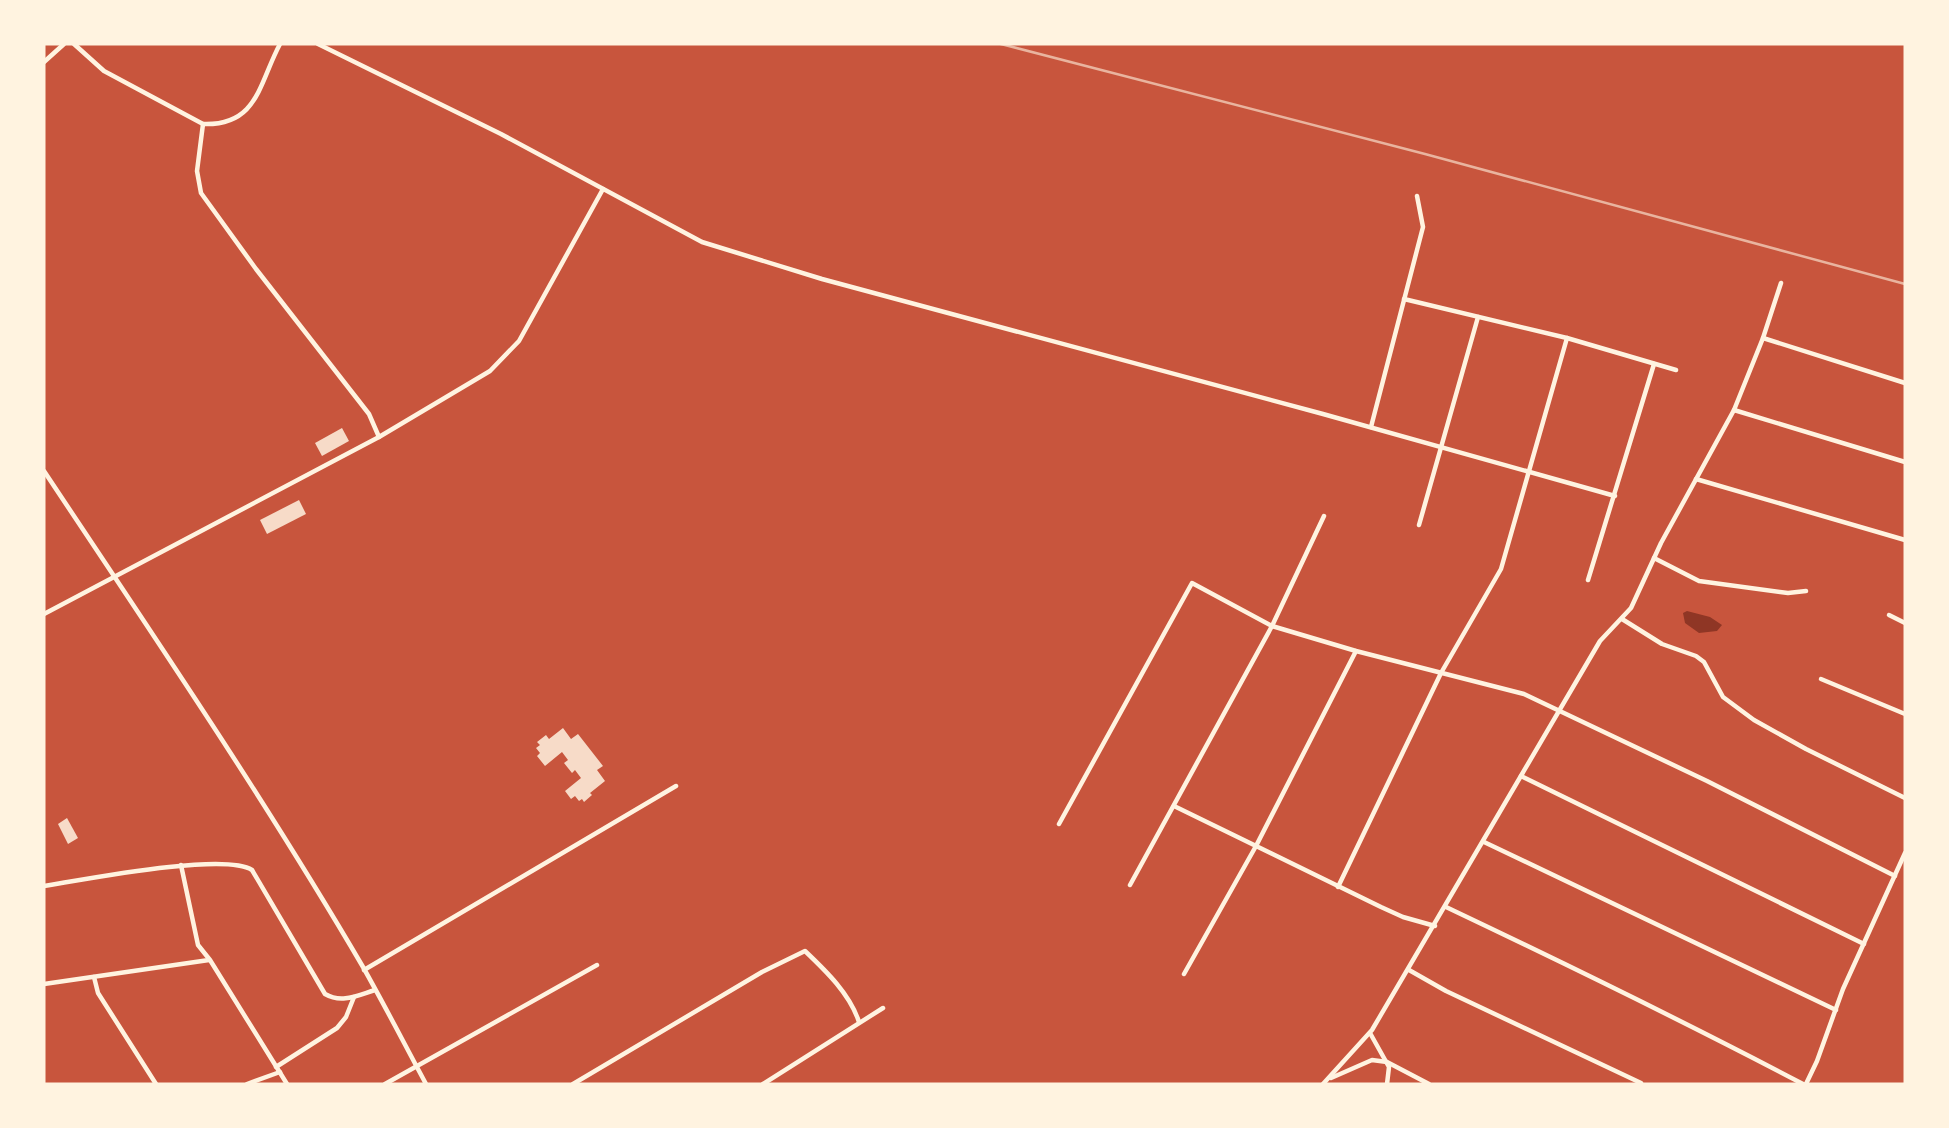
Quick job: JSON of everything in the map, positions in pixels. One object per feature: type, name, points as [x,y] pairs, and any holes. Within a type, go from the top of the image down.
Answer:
[{"type":"street","points":[[44,62],[64,44]]},
{"type":"street","points":[[74,44],[104,71],[203,124],[219,125],[235,120],[249,107],[258,95],[267,68],[280,44]]},
{"type":"street","points":[[318,44],[501,134],[702,242],[835,282],[1615,496]]},
{"type":"street","points":[[203,124],[197,171],[201,193],[256,269],[369,414],[379,437]]},
{"type":"street","points":[[44,614],[379,437],[490,371],[519,341],[603,189]]},
{"type":"street","points":[[1371,427],[1423,227],[1417,196]]},
{"type":"street","points":[[1323,1084],[1370,1032],[1601,641],[1631,608],[1654,558],[1734,410],[1763,338],[1781,283]]},
{"type":"street","points":[[1404,299],[1567,338],[1676,370]]},
{"type":"street","points":[[1419,525],[1478,317]]},
{"type":"street","points":[[1338,887],[1441,673],[1501,569],[1567,338]]},
{"type":"street","points":[[1763,338],[1905,383]]},
{"type":"street","points":[[1588,580],[1654,364]]},
{"type":"street","points":[[1734,410],[1905,462]]},
{"type":"street","points":[[44,471],[293,854],[364,970],[426,1084]]},
{"type":"street","points":[[1696,479],[1905,540]]},
{"type":"street","points":[[1130,885],[1272,626],[1324,516]]},
{"type":"street","points":[[1654,558],[1699,581],[1788,593],[1806,591]]},
{"type":"street","points":[[1059,824],[1192,583],[1272,626],[1356,651],[1509,689],[1560,711],[1895,876]]},
{"type":"street","points":[[1889,615],[1905,623]]},
{"type":"street","points":[[1622,619],[1662,644],[1696,656],[1704,662],[1723,697],[1754,720],[1905,798]]},
{"type":"street","points":[[1184,974],[1256,846],[1356,651]]},
{"type":"street","points":[[1821,679],[1905,714]]},
{"type":"street","points":[[1521,776],[1864,944]]},
{"type":"street","points":[[364,970],[676,786]]},
{"type":"street","points":[[1174,806],[1338,887],[1403,917],[1434,926]]},
{"type":"street","points":[[1484,842],[1836,1010]]},
{"type":"street","points":[[1446,907],[1641,1000],[1805,1084],[1905,853]]},
{"type":"street","points":[[44,886],[181,865],[240,864],[252,870],[325,994],[342,1000],[374,990]]},
{"type":"street","points":[[181,865],[198,945],[287,1084]]},
{"type":"street","points":[[573,1084],[762,972],[805,951],[854,1006],[859,1022]]},
{"type":"street","points":[[44,984],[210,960]]},
{"type":"street","points":[[385,1084],[597,965]]},
{"type":"street","points":[[1409,970],[1446,992],[1508,1018],[1641,1083]]},
{"type":"street","points":[[94,977],[98,993],[156,1084]]},
{"type":"street","points":[[276,1067],[337,1028],[346,1017],[354,997]]},
{"type":"street","points":[[762,1084],[883,1008]]},
{"type":"street","points":[[1370,1032],[1390,1067],[1387,1084]]},
{"type":"street","points":[[1328,1079],[1372,1060],[1387,1062],[1429,1084]]},
{"type":"street","points":[[247,1084],[280,1072]]},
{"type":"shaded area","points":[[1687,611],[1710,617],[1722,625],[1717,631],[1699,633],[1685,623],[1683,613]]},
{"type":"building","points":[[342,428],[349,441],[322,456],[315,443]]},
{"type":"building","points":[[299,500],[306,514],[267,534],[260,520]]},
{"type":"building","points":[[563,728],[571,739],[578,734],[603,766],[597,770],[605,781],[590,793],[592,795],[584,802],[575,796],[571,799],[565,791],[581,778],[575,770],[572,773],[564,763],[568,760],[562,752],[545,766],[537,756],[540,753],[536,748],[540,745],[537,742],[546,735],[549,739]]},
{"type":"building","points":[[67,818],[78,838],[68,844],[58,824]]},
{"type":"railway","points":[[1001,44],[1425,154],[1905,284]]}]
